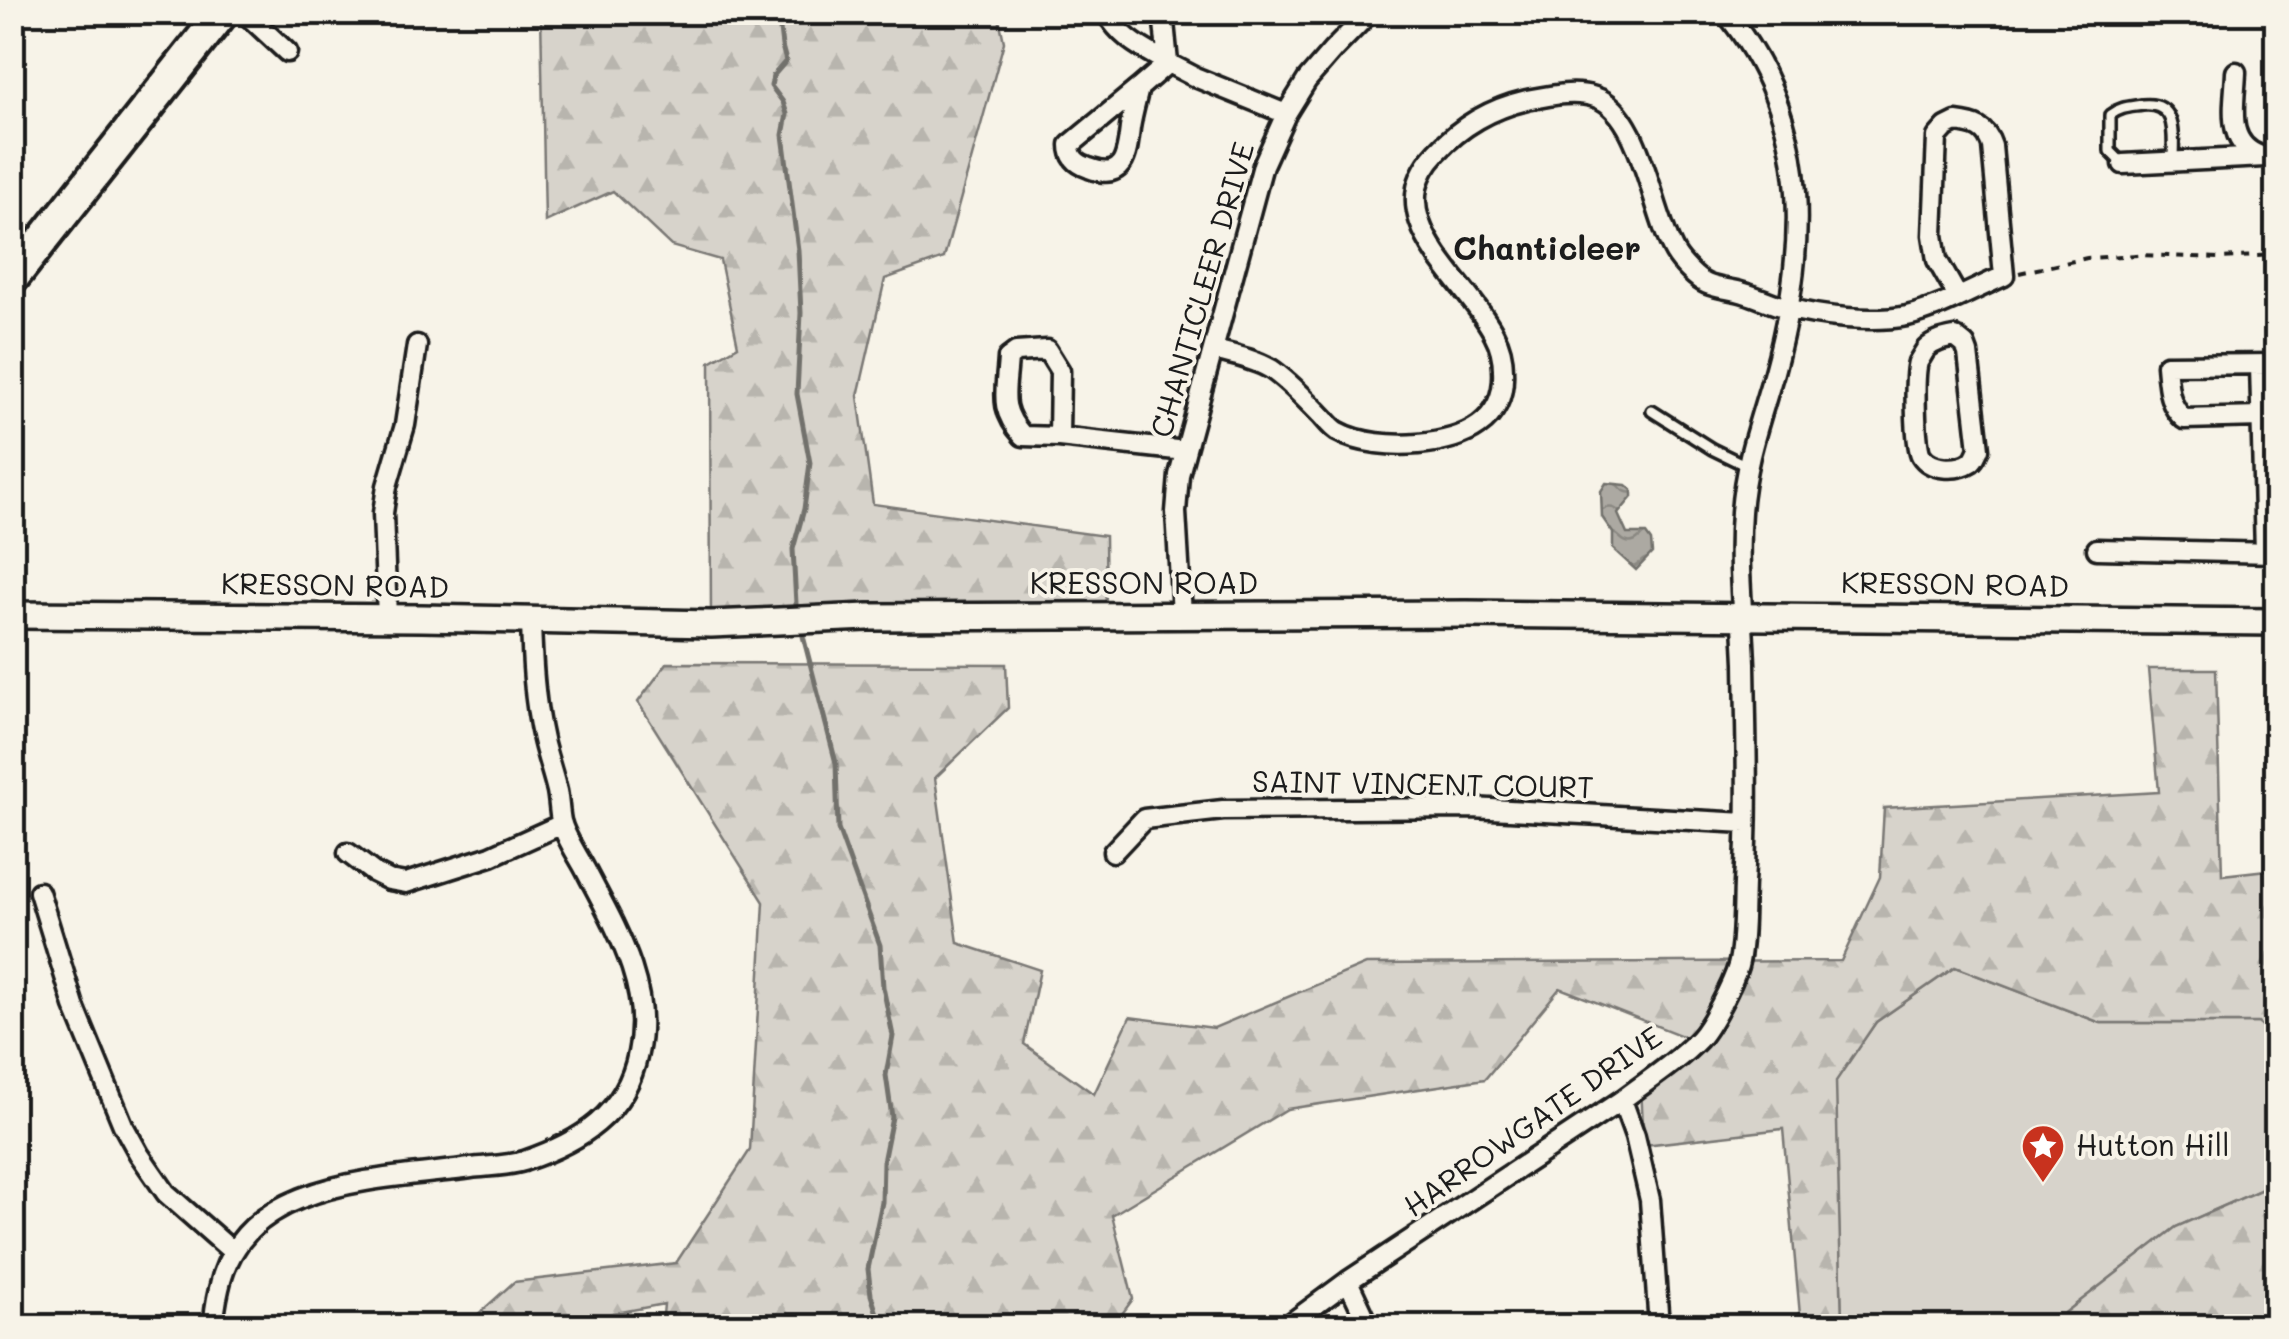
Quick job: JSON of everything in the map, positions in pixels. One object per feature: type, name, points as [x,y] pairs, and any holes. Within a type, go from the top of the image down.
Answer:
[{"type":"main road","points":[[12,279],[223,12]]},
{"type":"street","points":[[244,12],[287,52]]},
{"type":"street","points":[[1106,12],[1115,28],[1129,40],[1195,77],[1286,114]]},
{"type":"street","points":[[1163,12],[1168,62]]},
{"type":"street","points":[[1725,12],[1762,66],[1785,121],[1796,193],[1796,255],[1789,308],[1750,450],[1741,510],[1742,615]]},
{"type":"street","name":"CHANTICLEER DRIVE","points":[[1182,616],[1176,512],[1179,475],[1264,165],[1306,80],[1370,13]]},
{"type":"street","points":[[1139,88],[1127,158],[1110,171],[1096,171],[1076,162],[1070,145],[1168,62]]},
{"type":"street","points":[[2236,72],[2235,133],[2251,153],[2270,157]]},
{"type":"street","points":[[1214,350],[1268,368],[1285,379],[1336,430],[1366,442],[1445,442],[1490,417],[1499,404],[1504,383],[1499,348],[1480,310],[1440,260],[1422,229],[1415,205],[1417,184],[1432,156],[1475,121],[1504,107],[1571,93],[1596,97],[1617,110],[1629,128],[1676,255],[1704,284],[1747,293],[1789,308],[1852,318],[1910,315],[1938,308],[2004,276],[1992,146],[1982,129],[1956,122],[1937,137],[1933,235],[1938,260],[1958,297]]},
{"type":"street","points":[[2123,164],[2270,157]]},
{"type":"street","points":[[1910,315],[1928,347]]},
{"type":"street","points":[[1955,337],[1968,353],[1979,449],[1968,464],[1932,466],[1919,451],[1918,361],[1928,347],[1955,337]]},
{"type":"street","points":[[387,618],[383,512],[386,486],[405,425],[417,345]]},
{"type":"street","points":[[1058,438],[1060,371],[1047,350],[1016,352],[1008,358],[1005,403],[1008,420],[1023,436],[1185,451]]},
{"type":"street","points":[[2097,549],[2271,554],[2261,417],[2268,364],[2166,365],[2169,396],[2176,412],[2184,418],[2261,417]]},
{"type":"street","name":"KRESSON ROAD","points":[[12,616],[711,624],[868,617],[1742,615],[2276,622]]},
{"type":"street","name":"HARROWGATE DRIVE","points":[[1287,1326],[1348,1281],[1622,1100],[1701,1037],[1739,965],[1746,850],[1742,615]]},
{"type":"street","points":[[214,1326],[223,1270],[233,1252],[256,1224],[281,1206],[364,1182],[522,1162],[574,1139],[600,1122],[631,1082],[642,1021],[638,990],[623,944],[562,824],[543,738],[532,666],[530,620]]},
{"type":"street","name":"SAINT VINCENT COURT","points":[[1112,852],[1144,820],[1223,810],[1472,808],[1746,823]]},
{"type":"street","points":[[348,853],[390,880],[406,882],[491,856],[562,824]]},
{"type":"street","points":[[39,892],[74,1006],[123,1126],[166,1193],[233,1252]]},
{"type":"street","points":[[1622,1100],[1650,1200],[1659,1326]]},
{"type":"street","points":[[1348,1281],[1370,1326]]},
{"type":"lane","points":[[2123,164],[2110,151],[2110,114],[2118,108],[2152,104],[2166,110],[2172,122],[2173,162]]},
{"type":"lane","points":[[1652,411],[1712,449],[1748,466]]},
{"type":"path","points":[[2004,276],[2087,258],[2276,255]]},
{"type":"green space","points":[[541,13],[998,13],[1004,42],[944,258],[885,279],[858,396],[873,504],[1105,536],[1106,617],[711,624],[710,362],[738,346],[720,260],[671,246],[613,191],[545,222]]},
{"type":"green space","points":[[667,663],[1006,664],[1008,708],[935,778],[958,943],[1040,970],[1024,1044],[1094,1094],[1130,1017],[1214,1028],[1366,964],[1841,961],[1880,877],[1884,808],[2159,792],[2148,669],[2216,669],[2222,875],[2276,869],[2276,1038],[2258,1023],[2101,1023],[1955,967],[1876,1022],[1836,1081],[1842,1326],[1801,1326],[1783,1129],[1644,1145],[1641,1087],[1698,1042],[1560,988],[1485,1079],[1287,1109],[1112,1215],[1133,1299],[1113,1326],[662,1326],[664,1304],[546,1326],[465,1326],[514,1282],[676,1263],[750,1150],[764,902],[638,702]]},
{"type":"green space","points":[[1955,967],[2101,1023],[2258,1023],[2276,1038],[2276,1183],[2176,1227],[2048,1326],[1842,1326],[1835,1081],[1876,1022]]},
{"type":"green space","points":[[2276,1183],[2276,1326],[2048,1326],[2176,1227]]},
{"type":"water","points":[[1606,483],[1626,485],[1632,490],[1632,497],[1618,514],[1627,534],[1646,534],[1651,541],[1652,553],[1636,570],[1613,549],[1613,533],[1602,517],[1601,491]]},
{"type":"waterway","points":[[778,12],[786,61],[773,76],[771,86],[787,114],[783,135],[798,250],[801,313],[797,394],[810,463],[804,509],[793,549],[796,604]]},
{"type":"waterway","points":[[803,636],[836,763],[838,829],[880,945],[893,1036],[886,1075],[892,1117],[883,1162],[882,1202],[868,1269],[881,1326]]},
{"type":"place","name":"Hutton Hill","points":[[2043,1184]]},
{"type":"district","name":"Chanticleer","points":[[1547,249]]}]
